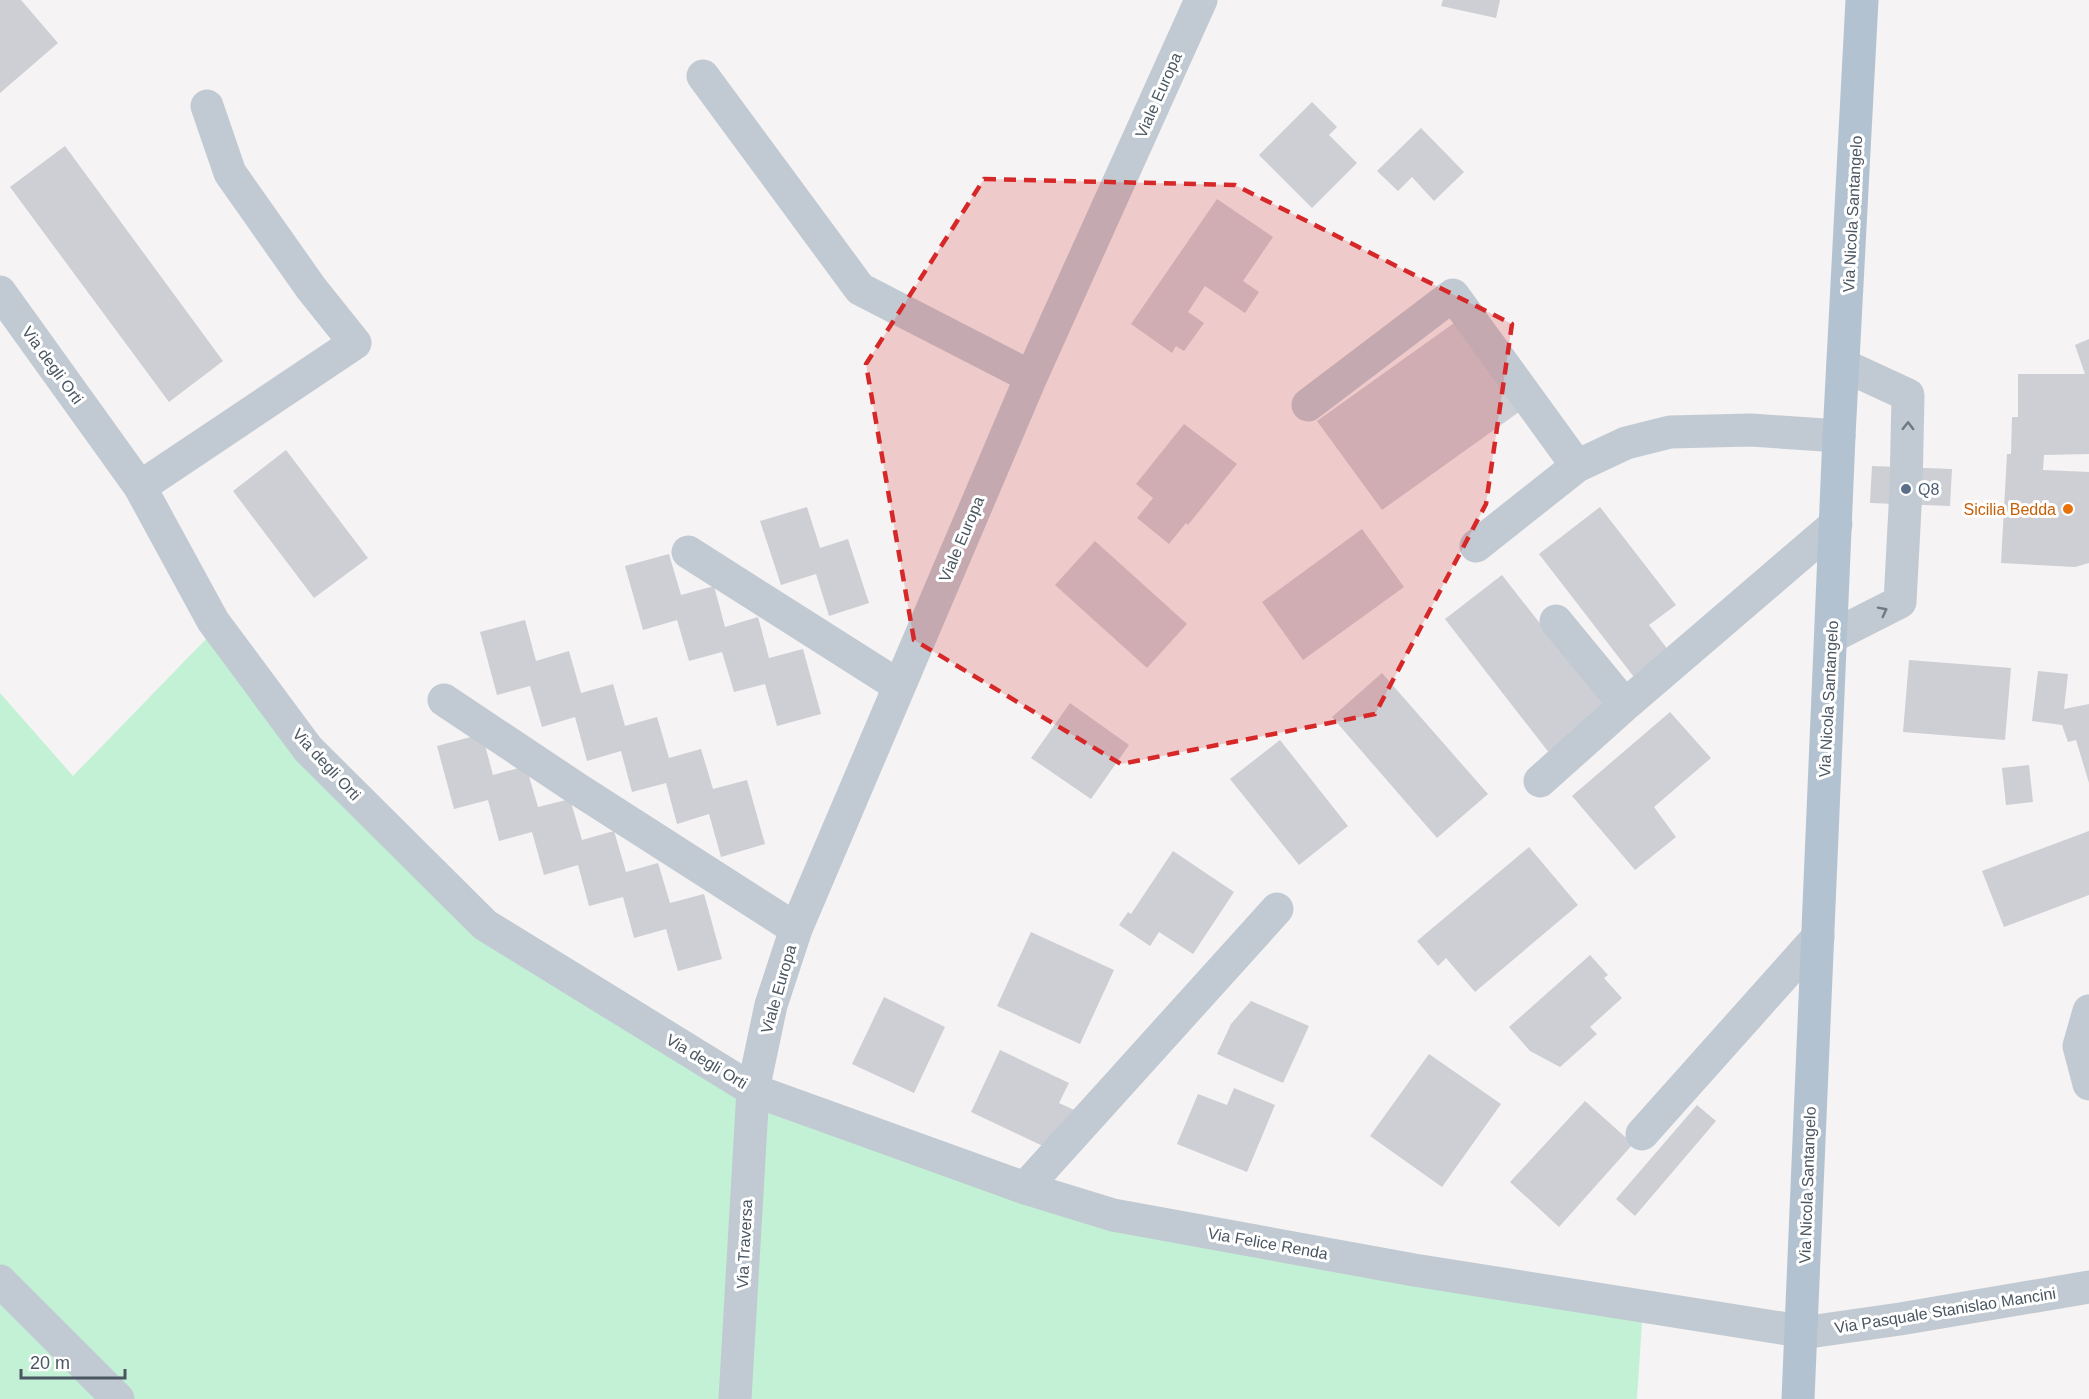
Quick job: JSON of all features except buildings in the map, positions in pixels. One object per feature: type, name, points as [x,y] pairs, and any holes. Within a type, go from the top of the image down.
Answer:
[{"type":"main road","name":"Via Nicola Santangelo","points":[[1798,1399],[1839,436],[1862,0]]},
{"type":"street","name":"Viale Europa","points":[[753,1090],[771,1005],[796,929],[1030,377],[1201,0]]},
{"type":"street","points":[[703,76],[860,289],[1030,377]]},
{"type":"street","points":[[140,487],[355,343],[311,288],[230,173],[207,106]]},
{"type":"street","name":"Via degli Orti","points":[[0,292],[140,487],[213,621],[308,748],[485,925],[753,1090]]},
{"type":"street","points":[[1308,405],[1453,295],[1577,466]]},
{"type":"street","points":[[1831,637],[1900,602],[1906,489],[1908,395],[1843,365]]},
{"type":"street","points":[[1476,546],[1577,466],[1626,443],[1670,432],[1750,430],[1839,436]]},
{"type":"street","points":[[1540,782],[1625,705],[1836,524]]},
{"type":"street","points":[[688,552],[898,686]]},
{"type":"street","points":[[1556,621],[1625,705]]},
{"type":"street","points":[[444,700],[579,790],[796,929]]},
{"type":"street","points":[[1025,1188],[1277,909]]},
{"type":"street","points":[[1642,1134],[1818,937]]},
{"type":"street","points":[[2089,1011],[2079,1046],[2089,1084]]},
{"type":"street","name":"Via Felice Renda","points":[[753,1090],[1025,1188],[1113,1215],[1414,1270],[1800,1346]]},
{"type":"street","name":"Via Traversa","points":[[735,1399],[753,1090]]},
{"type":"street","points":[[0,1281],[118,1399]]},
{"type":"street","name":"Via Pasquale Stanislao Mancini","points":[[1800,1346],[1816,1331],[1890,1321],[2089,1287]]},
{"type":"highlighted area","points":[[984,179],[1235,185],[1512,324],[1486,504],[1375,714],[1121,764],[914,640],[866,364]]},
{"type":"green space","points":[[207,638],[332,795],[730,1091],[1079,1220],[1642,1322],[1637,1399],[0,1399],[0,693],[73,776]]},
{"type":"place","name":"Q8","points":[[1906,489]]},
{"type":"place","name":"Sicilia Bedda","points":[[2068,509]]}]
